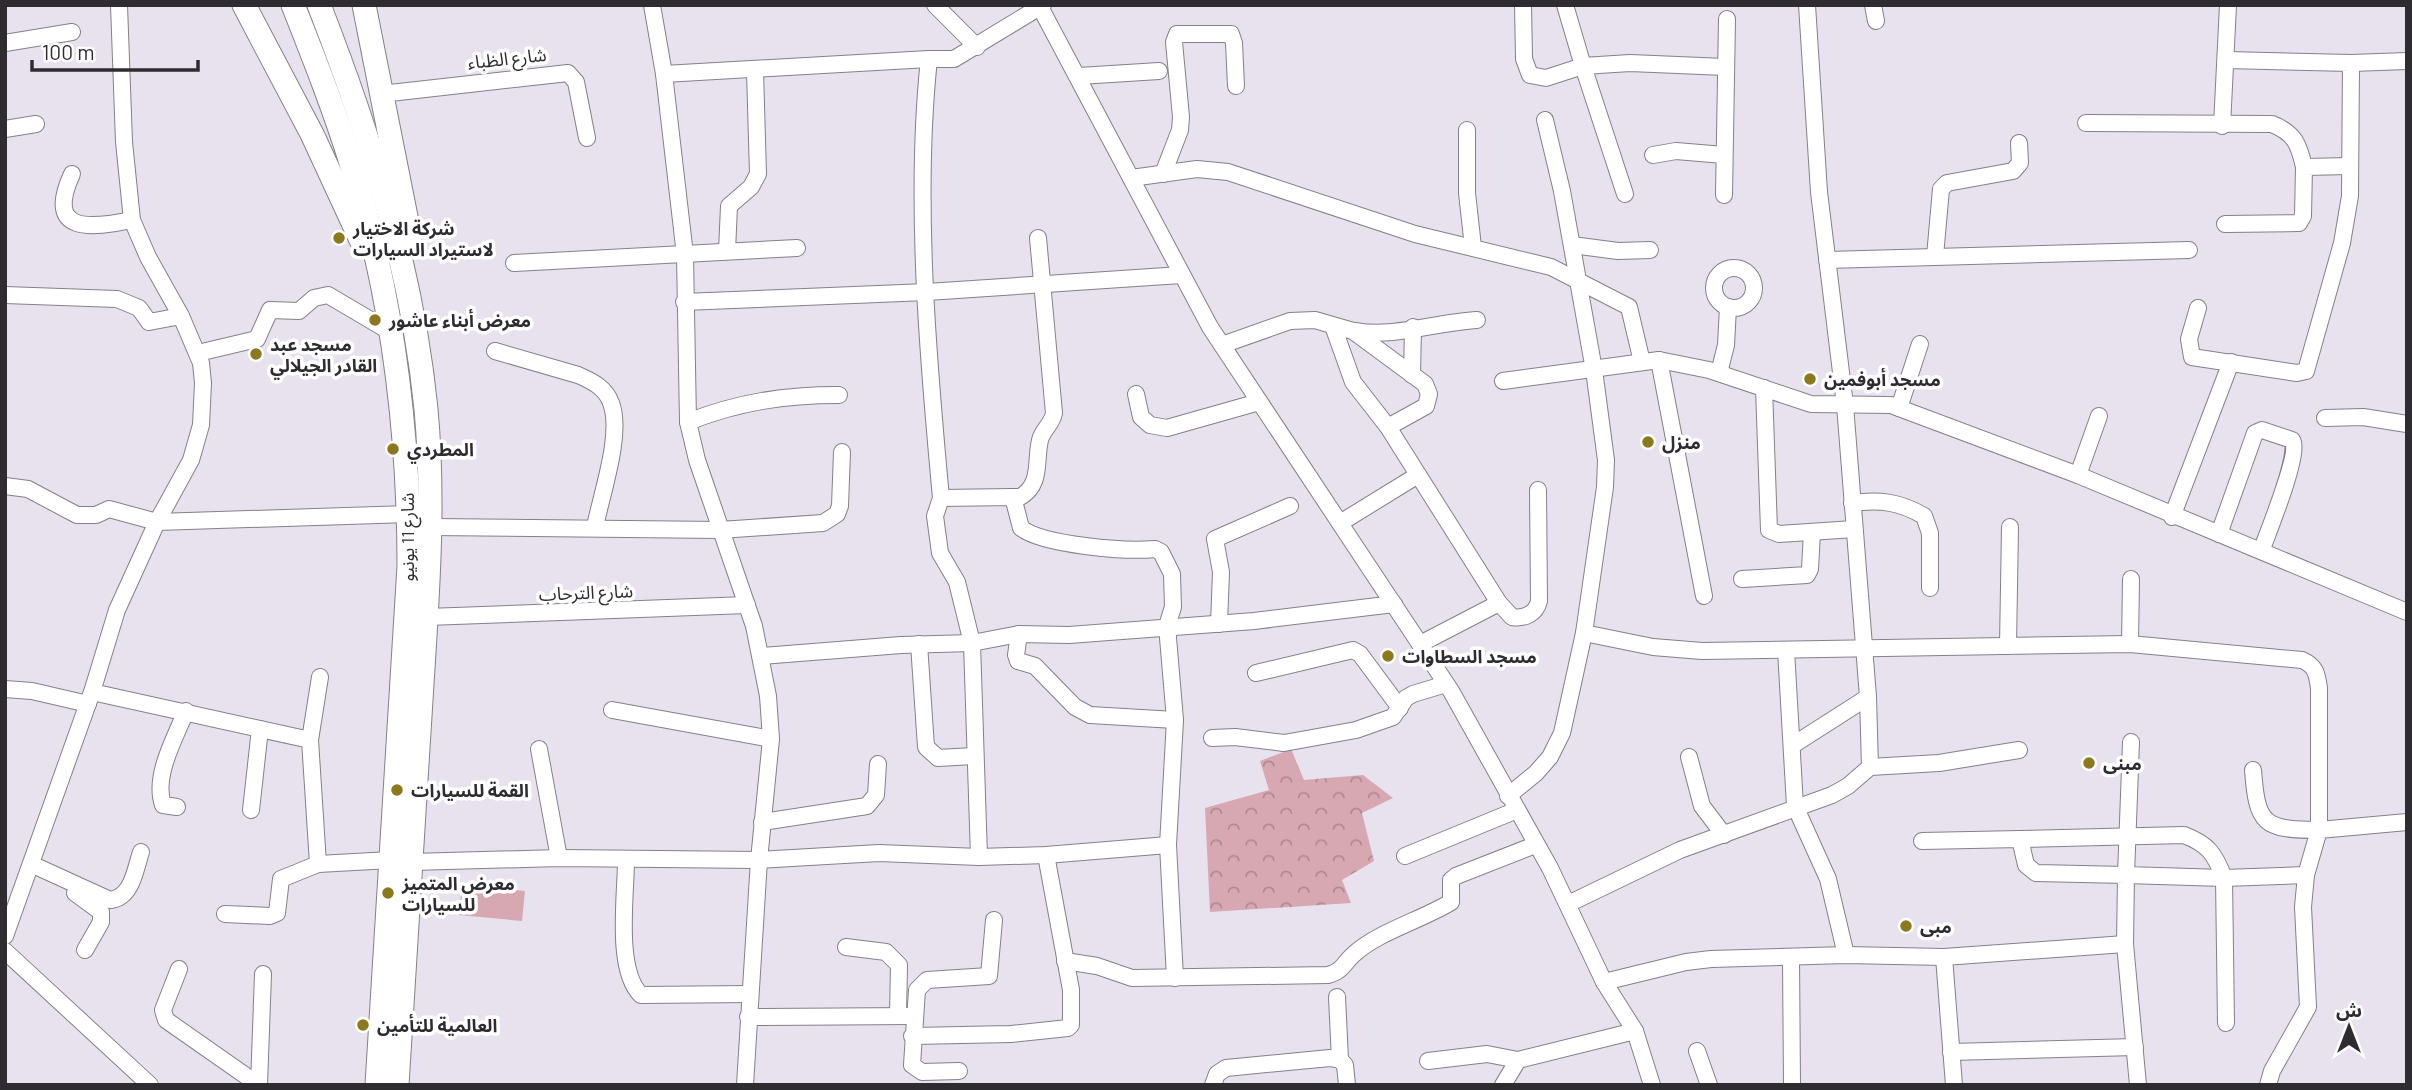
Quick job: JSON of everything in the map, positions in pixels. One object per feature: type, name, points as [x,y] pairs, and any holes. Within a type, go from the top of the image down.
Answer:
[{"type":"highway","name":"شارع 11 يونيو","points":[[293,5],[352,166],[389,325],[402,416],[409,514],[409,566],[397,1085]]},
{"type":"highway","name":"شارع 11 يونيو","points":[[319,5],[382,184],[396,232],[413,317],[428,437],[430,527],[426,617],[377,1085]]},
{"type":"highway","points":[[245,6],[312,134],[362,243],[389,325]]},
{"type":"highway","points":[[363,10],[409,231],[413,317]]},
{"type":"street","points":[[5,936],[90,698],[117,610],[157,522],[184,475],[197,444],[203,383],[198,353],[148,257],[132,220],[124,142],[119,5]]},
{"type":"street","points":[[652,5],[664,74],[685,255],[688,422],[761,656],[771,739],[759,860],[745,1085]]},
{"type":"street","points":[[935,5],[977,47]]},
{"type":"street","points":[[1565,5],[1625,194]]},
{"type":"street","points":[[1807,5],[1819,192],[1845,405],[1868,697],[1870,766]]},
{"type":"street","points":[[2222,126],[2228,5]]},
{"type":"street","points":[[664,74],[954,59],[1040,6],[1181,275],[1222,345],[1446,684],[1568,904],[1604,982],[1635,1031],[1652,1085]]},
{"type":"street","points":[[1525,6],[1524,59],[1530,75],[1546,78],[1583,66],[1630,63],[1725,67]]},
{"type":"street","points":[[1724,195],[1727,19]]},
{"type":"street","points":[[1163,174],[1180,130],[1174,42],[1177,34],[1181,31],[1231,34],[1234,43],[1236,86]]},
{"type":"street","points":[[5,43],[72,32]]},
{"type":"street","points":[[929,59],[923,182],[927,292],[941,498],[935,516],[940,553],[957,582],[972,643],[979,857]]},
{"type":"street","points":[[2226,60],[2351,63],[2407,61]]},
{"type":"street","points":[[2198,308],[2192,319],[2190,354],[2195,358],[2297,373],[2308,368],[2342,243],[2350,196],[2351,63]]},
{"type":"street","points":[[727,251],[729,206],[751,187],[758,174],[760,158],[755,71]]},
{"type":"street","points":[[1079,76],[1159,71]]},
{"type":"street","name":"شارع الظباء","points":[[381,93],[568,73],[576,82],[587,138]]},
{"type":"street","points":[[1507,796],[1543,765],[1562,733],[1584,633],[1606,473],[1594,370],[1572,245],[1545,120]]},
{"type":"street","points":[[2086,123],[2222,126],[2272,124],[2288,131],[2299,146],[2304,167],[2303,216],[2299,223],[2225,224]]},
{"type":"street","points":[[5,129],[36,124]]},
{"type":"street","points":[[1467,130],[1467,194],[1473,247]]},
{"type":"street","points":[[1935,256],[1941,189],[1947,183],[2017,168],[2019,143]]},
{"type":"street","points":[[1653,155],[1676,151],[1724,155]]},
{"type":"street","points":[[2304,167],[2350,166]]},
{"type":"street","points":[[1131,178],[1198,169],[1228,172],[1415,234],[1551,267],[1629,307],[1643,362]]},
{"type":"street","points":[[72,174],[64,196],[67,216],[74,223],[98,226],[132,220]]},
{"type":"street","points":[[941,498],[1013,497],[1025,495],[1030,489],[1040,458],[1040,440],[1051,425],[1054,413],[1038,238]]},
{"type":"street","points":[[1572,245],[1618,251],[1650,250]]},
{"type":"street","points":[[514,263],[797,248]]},
{"type":"street","points":[[1827,260],[2189,250]]},
{"type":"street","points":[[684,302],[927,292],[1042,282],[1181,275]]},
{"type":"street","points":[[5,295],[117,299],[139,308],[149,322],[181,316]]},
{"type":"street","points":[[198,353],[257,339],[270,310],[299,311],[314,298],[328,295],[389,325]]},
{"type":"street","points":[[1718,373],[1726,345],[1728,307]]},
{"type":"street","points":[[1222,345],[1301,319],[1370,334],[1477,320]]},
{"type":"street","points":[[1333,326],[1353,382],[1388,427],[1499,603],[1507,614],[1519,618],[1537,607],[1538,490]]},
{"type":"street","points":[[1412,375],[1413,327]]},
{"type":"street","points":[[1353,331],[1425,384],[1429,402],[1388,427]]},
{"type":"street","points":[[1899,408],[1920,344]]},
{"type":"street","points":[[495,351],[578,375],[592,381],[608,396],[613,412],[613,430],[595,527]]},
{"type":"street","points":[[1659,359],[1704,596]]},
{"type":"street","points":[[1503,381],[1659,359],[1718,373],[1811,404],[1881,403],[2078,475],[2172,517],[2262,550],[2407,612]]},
{"type":"street","points":[[2172,517],[2231,362]]},
{"type":"street","points":[[1763,388],[1768,527],[1773,533],[1854,529]]},
{"type":"street","points":[[1136,394],[1141,417],[1158,428],[1259,402]]},
{"type":"street","points":[[688,422],[720,409],[769,397],[839,395]]},
{"type":"street","points":[[2078,475],[2099,416]]},
{"type":"street","points":[[2325,418],[2363,417],[2407,424]]},
{"type":"street","points":[[2219,534],[2255,433],[2262,430],[2292,440],[2295,448],[2291,463],[2262,550]]},
{"type":"street","points":[[430,527],[720,530],[823,523],[832,519],[840,506],[842,452]]},
{"type":"street","points":[[1340,523],[1418,475]]},
{"type":"street","points":[[5,486],[28,489],[77,515],[96,515],[109,509],[157,522],[409,514]]},
{"type":"street","points":[[1013,497],[1021,528],[1031,536],[1070,544],[1161,552],[1172,573],[1173,607],[1167,626],[1175,720],[1168,845],[1175,978]]},
{"type":"street","points":[[1852,503],[1880,500],[1897,503],[1924,516],[1930,533],[1930,588]]},
{"type":"street","points":[[1219,624],[1221,572],[1215,539],[1290,506]]},
{"type":"street","points":[[2008,646],[2010,527]]},
{"type":"street","points":[[1742,579],[1807,575],[1810,569],[1812,532]]},
{"type":"street","points":[[2130,644],[2131,579]]},
{"type":"street","points":[[1420,644],[1499,603]]},
{"type":"street","points":[[761,656],[919,644],[972,643],[1019,634],[1069,635],[1219,624],[1394,604]]},
{"type":"street","name":"شارع الترحاب","points":[[426,617],[747,605]]},
{"type":"street","points":[[1584,633],[1653,647],[1702,652],[2130,644],[2302,660],[2311,664],[2316,670],[2319,688],[2319,830],[2306,875],[2302,907],[2308,1007],[2272,1071],[2268,1085]]},
{"type":"street","points":[[1019,634],[1016,655],[1018,661],[1035,666],[1074,707],[1090,715],[1175,720]]},
{"type":"street","points":[[919,644],[926,747],[938,758],[974,756]]},
{"type":"street","points":[[1256,673],[1353,650],[1360,654],[1400,708]]},
{"type":"street","points":[[1786,650],[1795,806],[1828,878],[1846,955]]},
{"type":"street","points":[[318,864],[310,740],[320,677]]},
{"type":"street","points":[[1212,738],[1298,742],[1363,728],[1393,717],[1413,694],[1446,684]]},
{"type":"street","points":[[5,689],[23,689],[186,711],[310,740]]},
{"type":"street","points":[[1793,746],[1868,697]]},
{"type":"street","points":[[612,710],[771,739]]},
{"type":"street","points":[[177,807],[163,806],[159,794],[169,751],[186,711]]},
{"type":"street","points":[[251,810],[260,729]]},
{"type":"street","points":[[2131,742],[2125,944],[2137,1085]]},
{"type":"street","points":[[539,749],[559,858]]},
{"type":"street","points":[[1568,904],[1680,850],[1795,806],[1832,795],[1848,786],[1870,766],[1939,763],[2019,750]]},
{"type":"street","points":[[1689,757],[1702,806],[1724,835]]},
{"type":"street","points":[[762,822],[867,806],[876,794],[878,764]]},
{"type":"street","points":[[2253,769],[2256,804],[2262,816],[2281,829],[2319,830],[2407,822]]},
{"type":"street","points":[[1405,856],[1517,810]]},
{"type":"street","points":[[1922,841],[2127,835],[2184,835],[2193,839],[2211,850],[2224,878],[2226,1023]]},
{"type":"street","points":[[2020,839],[2026,865],[2036,873],[2224,878],[2306,875]]},
{"type":"street","points":[[225,914],[270,916],[277,913],[281,878],[318,864],[559,858],[759,860],[879,853],[979,857],[1046,855],[1168,845]]},
{"type":"street","points":[[1065,961],[1097,966],[1132,978],[1254,978],[1339,972],[1353,954],[1372,942],[1429,916],[1451,902],[1451,880],[1455,876],[1535,845]]},
{"type":"street","points":[[30,867],[110,900],[118,899],[128,891],[141,852]]},
{"type":"street","points":[[912,1036],[1011,1034],[1068,1028],[1072,1021],[1071,990],[1058,906],[1046,855]]},
{"type":"street","points":[[626,860],[625,962],[633,987],[641,995],[750,993]]},
{"type":"street","points":[[30,867],[84,898],[101,912],[101,922],[85,950]]},
{"type":"street","points":[[906,1015],[921,982],[989,976],[994,920]]},
{"type":"street","points":[[1604,982],[1686,962],[1846,955],[1944,957],[2125,944]]},
{"type":"street","points":[[846,947],[886,952],[898,965],[912,1036],[910,1059],[916,1070],[959,1071]]},
{"type":"street","points":[[5,951],[150,1085]]},
{"type":"street","points":[[1944,957],[1954,1085]]},
{"type":"street","points":[[1791,959],[1792,1085]]},
{"type":"street","points":[[178,969],[163,1010],[166,1020],[259,1085]]},
{"type":"street","points":[[259,1085],[263,974]]},
{"type":"street","points":[[1337,998],[1340,1060],[1345,1065],[1347,1085]]},
{"type":"street","points":[[748,1017],[906,1015]]},
{"type":"street","points":[[1428,1061],[1487,1054],[1518,1060],[1635,1031]]},
{"type":"street","points":[[1951,1052],[2135,1047]]},
{"type":"street","points":[[1697,1051],[1709,1085]]},
{"type":"street","points":[[1213,1085],[1217,1073],[1226,1068],[1340,1060]]},
{"type":"street","points":[[1503,1085],[1518,1060]]},
{"type":"green space","points":[[1291,749],[1304,780],[1363,775],[1393,798],[1362,813],[1374,861],[1342,880],[1351,903],[1210,912],[1205,808],[1269,790],[1260,761]]},
{"type":"green space","points":[[462,885],[525,891],[522,921],[459,915]]},
{"type":"place","name":"شركة الاختيار لاستيراد السيارات","points":[[339,238]]},
{"type":"place","name":"معرض أبناء عاشور","points":[[375,320]]},
{"type":"place","name":"مسجد عبد القادر الجيلالي","points":[[256,354]]},
{"type":"place","name":"مسجد أبوفمين","points":[[1810,379]]},
{"type":"place","name":"منزل","points":[[1648,442]]},
{"type":"place","name":"المطردي","points":[[393,449]]},
{"type":"place","name":"مسجد السطاوات","points":[[1388,656]]},
{"type":"place","name":"مبنى","points":[[2089,763]]},
{"type":"place","name":"القمة للسيارات","points":[[397,790]]},
{"type":"place","name":"معرض المتميز للسيارات","points":[[388,893]]},
{"type":"place","name":"مبى","points":[[1906,926]]},
{"type":"place","name":"العالمية للتأمين","points":[[363,1025]]}]
